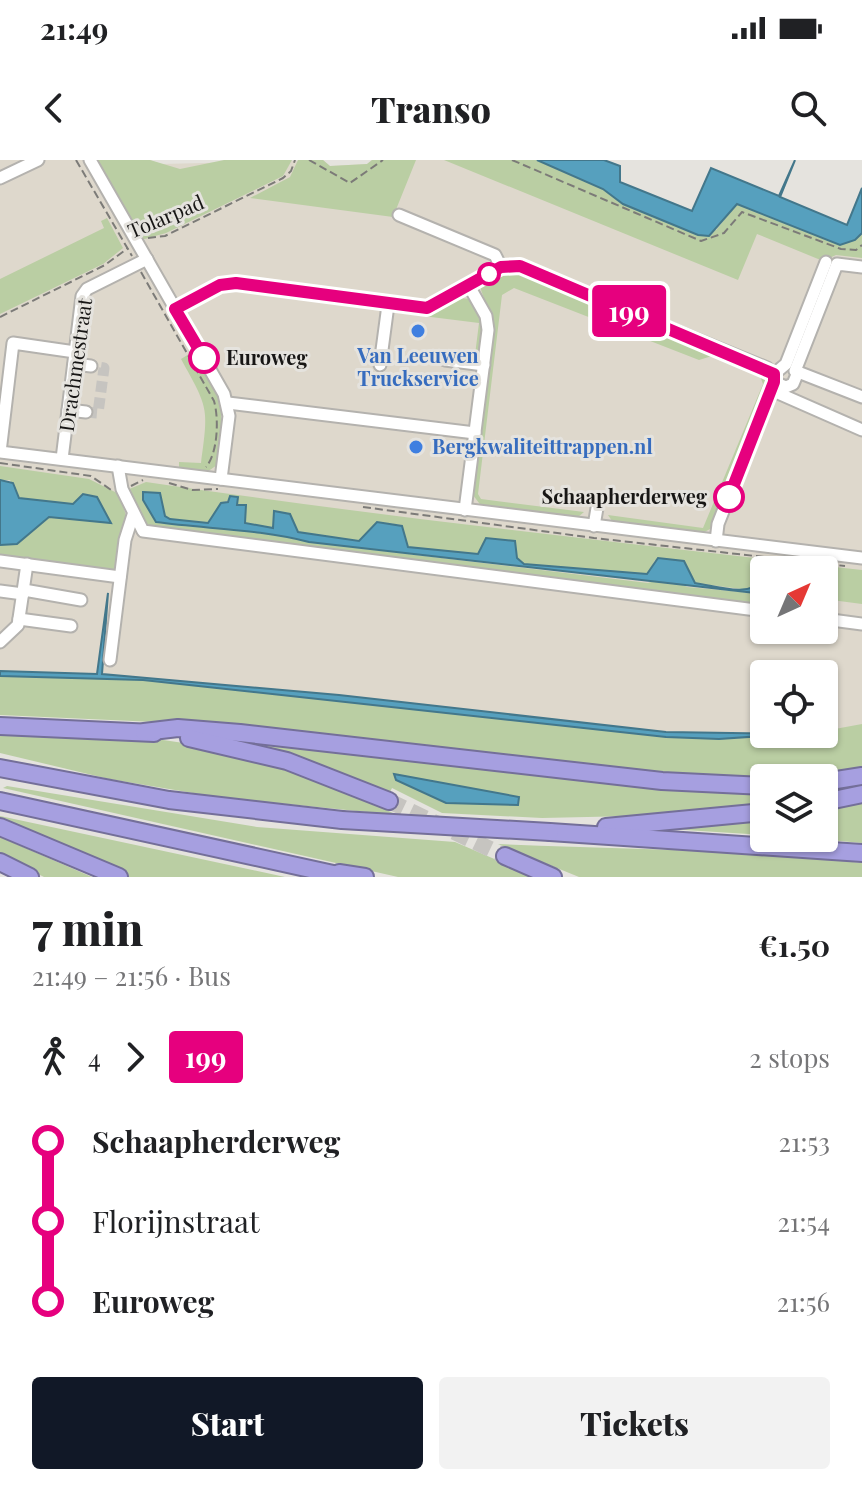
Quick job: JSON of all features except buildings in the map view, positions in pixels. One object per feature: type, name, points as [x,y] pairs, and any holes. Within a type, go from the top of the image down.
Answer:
[{"type":"highway","points":[[0,726],[144,732],[247,750],[331,776],[389,801]]},
{"type":"highway","points":[[144,732],[178,728],[240,733],[662,781],[750,785]]},
{"type":"highway","points":[[0,768],[169,800],[342,820],[862,853]]},
{"type":"highway","points":[[838,780],[862,776]]},
{"type":"highway","points":[[838,799],[862,794]]},
{"type":"highway","points":[[0,801],[347,877]]},
{"type":"highway","points":[[550,832],[750,813]]},
{"type":"highway","points":[[0,827],[119,877]]},
{"type":"highway","points":[[505,856],[553,877]]},
{"type":"highway","points":[[0,862],[30,877]]},
{"type":"highway","points":[[325,871],[365,877]]},
{"type":"street","points":[[0,178],[38,160]]},
{"type":"street","points":[[90,160],[142,262],[175,309],[228,403],[221,479]]},
{"type":"street","points":[[399,215],[495,255],[501,267]]},
{"type":"street","name":"Drachmestraat","points":[[62,459],[82,296],[87,289],[142,262]]},
{"type":"street","points":[[716,541],[718,524],[773,382],[786,364],[826,262]]},
{"type":"street","points":[[862,267],[837,264],[795,371],[862,397]]},
{"type":"street","points":[[175,309],[220,285],[236,283],[388,305],[436,306],[501,267],[527,269],[786,387],[793,384],[798,372]]},
{"type":"street","points":[[465,510],[487,323],[469,286]]},
{"type":"street","points":[[380,365],[388,305]]},
{"type":"street","points":[[91,366],[74,358],[13,343],[6,353],[0,452],[862,558]]},
{"type":"street","points":[[445,360],[484,365]]},
{"type":"street","points":[[773,382],[862,430]]},
{"type":"street","points":[[228,403],[475,433]]},
{"type":"street","points":[[68,410],[86,412]]},
{"type":"street","points":[[118,466],[122,489],[143,531],[750,609]]},
{"type":"street","points":[[594,526],[598,502]]},
{"type":"street","points":[[110,660],[125,540],[133,515]]},
{"type":"street","points":[[0,561],[120,577]]},
{"type":"street","points":[[0,642],[18,625],[27,564]]},
{"type":"street","points":[[0,591],[81,600]]},
{"type":"street","points":[[19,619],[71,626]]},
{"type":"street","points":[[838,620],[862,624]]},
{"type":"path","points":[[76,160],[133,246],[216,406],[212,458],[205,468],[197,468],[194,476]]},
{"type":"path","name":"Tolarpad","points":[[0,317],[105,265],[133,246],[165,236],[283,178],[295,160]]},
{"type":"path","points":[[309,160],[350,183],[383,160]]},
{"type":"path","points":[[512,160],[701,241],[724,233],[742,212],[841,249],[856,250],[862,245]]},
{"type":"path","points":[[355,506],[594,538],[847,566]]},
{"type":"shaded area","points":[[0,160],[150,160],[161,164],[323,160],[330,166],[367,164],[372,160],[537,160],[716,230],[856,235],[862,227],[862,745],[838,747],[838,660],[750,660],[750,748],[816,748],[678,757],[97,674],[0,671]]},
{"type":"green space","points":[[94,160],[150,160],[180,169],[224,160],[292,160],[283,176],[166,233],[141,240]]},
{"type":"green space","points":[[298,160],[323,160],[330,166],[367,164],[372,160],[416,160],[393,217],[250,198],[290,177]]},
{"type":"green space","points":[[444,160],[537,160],[603,189],[623,204],[716,230],[737,204],[840,245],[862,233],[862,258],[836,255],[823,261],[757,234],[738,280]]},
{"type":"green space","points":[[107,218],[123,248],[103,264],[0,314],[0,279],[104,228],[101,221]]},
{"type":"green space","points":[[502,272],[523,273],[760,371],[767,384],[710,529],[699,535],[612,521],[608,515],[703,528],[763,384],[760,376],[712,356],[699,360],[514,288],[502,295],[478,494],[481,499],[584,512],[578,517],[482,507],[473,495],[494,327],[480,287]]},
{"type":"green space","points":[[460,298],[470,299],[482,319],[480,355],[475,355],[479,323],[391,312],[391,308],[434,310]]},
{"type":"green space","points":[[194,351],[220,405],[217,465],[207,472],[179,467],[179,462],[201,463],[204,444],[204,408],[181,359]]},
{"type":"green space","points":[[0,466],[89,479],[119,494],[127,518],[116,572],[0,557],[0,545],[17,544],[49,517],[110,522],[96,497],[74,504],[19,498],[10,480],[0,480]]},
{"type":"green space","points":[[146,482],[414,518],[750,558],[749,590],[695,583],[655,560],[648,574],[524,564],[517,558],[515,541],[478,554],[408,547],[402,525],[377,522],[359,541],[298,532],[290,514],[273,528],[251,527],[245,523],[246,505],[237,505],[238,497],[221,503],[208,523],[165,516],[159,493],[144,493],[143,500],[157,522],[648,583],[668,580],[687,587],[750,593],[750,603],[237,537],[151,530],[139,522],[127,490]]},
{"type":"green space","points":[[838,567],[862,570],[862,604],[838,601]]},
{"type":"green space","points":[[0,676],[143,680],[666,737],[750,738],[750,748],[838,748],[838,728],[862,724],[862,774],[838,775],[838,764],[750,764],[750,778],[714,779],[199,724],[0,715]]},
{"type":"green space","points":[[0,731],[117,736],[168,741],[236,754],[334,787],[397,815],[217,797],[109,779],[0,753]]},
{"type":"green space","points":[[233,735],[750,787],[750,804],[632,816],[542,818],[442,813],[392,788],[388,796],[232,741]],"holes":[[[394,774],[518,797],[517,805],[448,803],[396,780]]]},
{"type":"green space","points":[[7,786],[257,827],[455,842],[536,877],[398,877],[3,788]]},
{"type":"green space","points":[[862,802],[862,843],[838,841],[838,806]]},
{"type":"green space","points":[[0,816],[285,877],[128,877],[0,824]]},
{"type":"green space","points":[[750,820],[750,834],[654,828]]},
{"type":"green space","points":[[0,837],[92,877],[44,877],[0,855]]},
{"type":"green space","points":[[498,844],[817,858],[862,863],[862,877],[579,877]]},
{"type":"water","points":[[537,160],[604,160],[620,166],[620,182],[692,211],[711,168],[779,196],[795,160],[780,197],[847,225],[862,188],[862,233],[855,240],[840,245],[737,204],[709,236],[698,235],[623,204],[603,189]]},
{"type":"water","points":[[0,480],[13,483],[19,498],[73,504],[83,494],[97,497],[111,523],[49,517],[17,544],[0,545]]},
{"type":"water","points":[[143,492],[160,493],[165,516],[208,523],[221,503],[228,502],[230,496],[238,497],[237,505],[246,505],[245,523],[273,528],[274,511],[290,514],[298,532],[359,541],[377,522],[402,526],[408,547],[478,554],[486,538],[515,541],[517,558],[524,564],[647,574],[658,558],[684,561],[695,583],[742,590],[750,588],[750,592],[156,522],[143,500]]},
{"type":"water","points":[[108,593],[102,674],[339,695],[666,732],[750,733],[750,737],[666,737],[143,680],[0,676],[0,671],[97,674]]},
{"type":"water","points":[[394,774],[519,797],[518,805],[446,803],[396,780]]},
{"type":"tunnel","points":[[86,412],[98,413],[104,368],[91,366]]},
{"type":"tunnel","points":[[389,801],[505,856]]},
{"type":"bus line","name":"199","points":[[204,358],[175,309],[220,285],[236,283],[427,308],[436,306],[501,267],[520,266],[767,368],[774,374],[774,382],[729,497]]},
{"type":"place","name":"Van Leeuwen Truckservice","points":[[418,331]]},
{"type":"place","name":"Euroweg","points":[[204,358]]},
{"type":"place","name":"Bergkwaliteittrappen.nl","points":[[416,447]]},
{"type":"place","name":"Schaapherderweg","points":[[729,497]]}]
